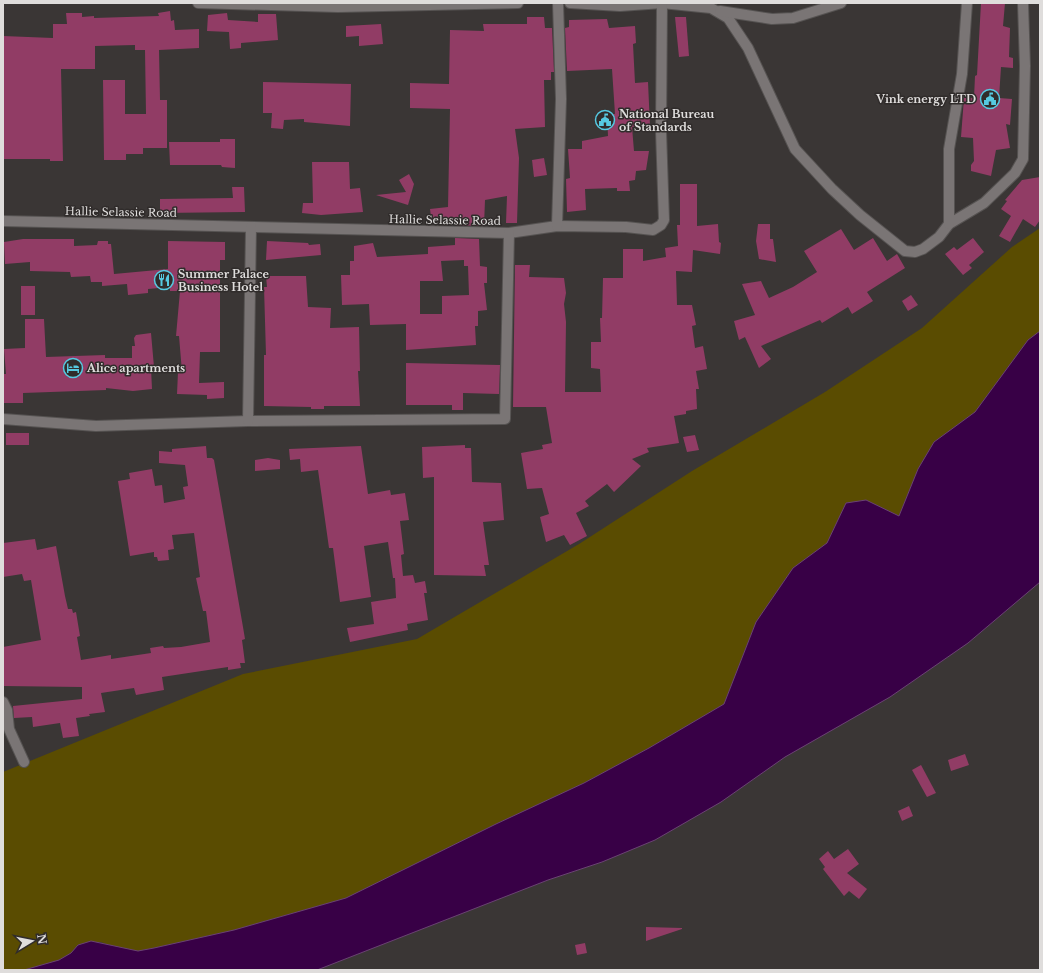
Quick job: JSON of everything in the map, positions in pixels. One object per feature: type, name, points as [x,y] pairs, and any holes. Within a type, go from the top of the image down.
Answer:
[{"type":"street","points":[[198,3],[295,5],[518,3]]},
{"type":"street","points":[[557,226],[561,99],[558,3]]},
{"type":"street","points":[[570,3],[620,6],[662,3],[711,8],[728,18],[748,48],[760,70],[796,149],[832,189],[849,205],[905,251],[910,252],[916,252],[929,245],[939,237],[949,224],[984,203],[1015,173],[1023,159],[1025,66],[1023,3]]},
{"type":"street","name":"Hallie Selassie Road","points":[[3,221],[509,233],[557,226],[626,227],[653,230],[661,225],[664,220],[662,3]]},
{"type":"street","points":[[718,11],[772,19],[793,18],[841,3]]},
{"type":"street","points":[[949,224],[949,149],[962,74],[968,3]]},
{"type":"street","points":[[248,421],[251,227]]},
{"type":"street","points":[[3,419],[96,426],[248,421],[505,419],[509,233]]},
{"type":"street","points":[[3,702],[7,710],[6,725],[24,762]]},
{"type":"shaded area","points":[[1040,228],[1040,331],[1028,340],[975,412],[934,442],[918,469],[899,516],[866,500],[846,503],[827,543],[793,568],[756,622],[724,704],[649,748],[584,783],[496,824],[346,898],[234,930],[154,948],[138,951],[117,948],[101,942],[78,945],[71,953],[59,960],[24,970],[3,970],[3,772],[243,674],[417,639],[579,544],[692,471],[825,392],[922,328],[1012,247]]},
{"type":"shaded area","points":[[1040,331],[1040,582],[968,643],[890,697],[785,757],[721,802],[655,840],[602,862],[548,880],[317,970],[24,970],[59,960],[71,953],[78,945],[91,941],[138,951],[234,930],[346,898],[496,824],[584,783],[649,748],[724,704],[756,622],[793,568],[827,543],[846,503],[866,500],[899,516],[918,469],[934,442],[975,412],[1028,340]]},
{"type":"building","points":[[981,3],[1005,3],[1003,26],[1010,28],[1009,57],[1013,58],[1013,68],[1001,67],[999,98],[1012,99],[1010,125],[1006,124],[1010,148],[996,150],[991,176],[971,171],[971,165],[974,161],[973,138],[961,137],[964,98],[974,98],[975,76],[977,75]]},
{"type":"building","points":[[170,11],[171,21],[174,20],[175,30],[199,29],[199,48],[159,50],[160,100],[167,100],[167,148],[143,148],[143,154],[126,154],[126,160],[104,160],[103,80],[125,80],[125,114],[146,114],[145,50],[135,50],[135,45],[95,46],[95,69],[61,69],[63,161],[50,161],[50,159],[3,159],[3,36],[53,38],[53,24],[67,24],[66,13],[82,13],[82,17],[94,16],[94,18],[159,16],[158,13]]},
{"type":"building","points":[[227,13],[228,20],[258,22],[258,14],[276,14],[278,40],[241,43],[241,48],[230,49],[229,32],[207,31],[208,15]]},
{"type":"building","points":[[527,17],[544,17],[545,28],[552,28],[554,72],[551,72],[551,80],[544,80],[545,127],[515,129],[519,158],[517,223],[506,223],[507,196],[485,200],[484,226],[453,225],[452,222],[432,224],[430,209],[448,207],[450,109],[410,108],[410,83],[449,84],[450,30],[484,31],[483,24],[527,24]]},
{"type":"building","points":[[675,17],[686,17],[689,56],[679,57]]},
{"type":"building","points":[[607,19],[609,28],[635,26],[636,43],[633,44],[635,83],[648,82],[650,126],[632,127],[634,151],[649,151],[646,170],[636,171],[635,180],[629,181],[630,191],[617,191],[617,188],[585,189],[586,210],[567,212],[566,179],[570,178],[568,149],[582,149],[582,141],[608,136],[607,114],[615,114],[612,69],[567,71],[565,28],[569,27],[569,20]]},
{"type":"building","points":[[381,24],[383,44],[359,46],[359,36],[346,37],[346,26]]},
{"type":"building","points":[[263,82],[351,84],[350,126],[304,122],[304,119],[284,120],[283,129],[271,128],[272,113],[263,113]]},
{"type":"building","points":[[220,139],[235,139],[235,168],[222,167],[221,165],[170,165],[169,142],[220,142]]},
{"type":"building","points":[[544,158],[547,175],[534,177],[532,160]]},
{"type":"building","points":[[312,162],[349,162],[350,189],[360,188],[363,212],[321,215],[302,213],[303,203],[313,203]]},
{"type":"building","points":[[409,174],[414,184],[408,205],[376,195],[406,192],[399,180]]},
{"type":"building","points":[[1040,177],[1040,220],[1035,227],[1023,219],[1010,242],[999,236],[1011,216],[1001,209],[1007,201],[1005,200],[1022,180]]},
{"type":"building","points":[[680,184],[697,184],[697,226],[718,224],[719,242],[721,243],[720,254],[693,250],[692,272],[676,271],[677,305],[692,305],[696,325],[692,326],[695,348],[703,346],[707,369],[696,371],[699,389],[696,389],[697,409],[686,411],[686,414],[674,416],[679,443],[647,448],[649,452],[632,459],[641,466],[614,492],[607,484],[585,501],[589,506],[576,513],[587,536],[570,545],[564,535],[546,542],[540,517],[549,514],[542,488],[527,489],[521,453],[543,449],[542,445],[552,443],[546,407],[513,407],[515,265],[530,265],[529,277],[564,278],[566,293],[564,304],[566,322],[565,392],[601,392],[600,369],[591,368],[591,342],[601,342],[600,318],[602,318],[603,278],[623,278],[623,249],[643,249],[643,261],[666,257],[665,248],[678,246],[677,225],[680,225]]},
{"type":"building","points":[[232,187],[244,187],[245,212],[160,213],[160,199],[233,198]]},
{"type":"building","points":[[758,224],[770,224],[770,239],[773,239],[776,262],[759,259],[756,241]]},
{"type":"building","points":[[841,229],[854,250],[873,238],[887,261],[897,254],[905,268],[867,292],[873,301],[852,314],[848,307],[822,323],[820,320],[761,346],[771,359],[759,368],[745,337],[739,340],[734,321],[755,315],[742,284],[761,281],[769,298],[793,287],[817,272],[804,251]]},
{"type":"building","points":[[455,238],[479,239],[480,266],[487,267],[487,283],[484,283],[487,310],[478,311],[478,326],[475,326],[476,345],[406,350],[406,324],[370,325],[369,304],[342,305],[341,275],[350,275],[350,261],[354,261],[354,246],[373,243],[377,257],[428,254],[428,247],[455,245]],"holes":[[[464,260],[464,266],[468,266],[469,295],[442,296],[442,314],[420,314],[420,281],[443,281],[441,261]]]},
{"type":"building","points":[[973,238],[984,252],[969,265],[972,268],[963,275],[945,254],[954,247],[957,250]]},
{"type":"building","points":[[23,239],[74,239],[74,246],[97,245],[98,241],[108,241],[108,244],[111,244],[114,274],[168,269],[168,241],[225,242],[225,260],[220,260],[220,352],[200,352],[199,383],[224,382],[224,398],[207,399],[207,395],[177,394],[178,372],[182,372],[179,336],[176,336],[180,291],[170,291],[170,287],[148,289],[148,293],[128,295],[127,284],[102,286],[102,282],[91,282],[90,276],[71,277],[70,272],[30,271],[30,262],[5,264],[4,242]]},
{"type":"building","points":[[267,241],[308,243],[309,245],[320,244],[321,255],[266,260]]},
{"type":"building","points":[[266,276],[306,276],[308,307],[331,308],[330,328],[359,327],[360,371],[358,371],[360,406],[324,406],[324,409],[311,409],[311,407],[264,406],[264,355],[266,355],[264,287],[267,287]]},
{"type":"building","points":[[21,286],[35,286],[35,315],[21,315]]},
{"type":"building","points":[[911,295],[918,305],[908,311],[902,301]]},
{"type":"building","points":[[25,319],[44,319],[46,357],[105,355],[105,358],[132,358],[132,346],[135,346],[134,338],[136,335],[151,333],[154,367],[151,368],[152,389],[133,391],[106,388],[106,390],[23,393],[23,403],[3,403],[3,374],[6,374],[4,349],[25,348]]},
{"type":"building","points":[[406,363],[500,365],[499,394],[463,393],[463,410],[452,410],[452,405],[406,405]]},
{"type":"building","points":[[6,433],[29,433],[29,445],[6,445]]},
{"type":"building","points":[[695,435],[699,450],[687,452],[683,437]]},
{"type":"building","points":[[465,445],[465,448],[471,448],[472,482],[501,483],[504,520],[483,522],[489,565],[484,565],[486,576],[434,575],[434,477],[423,478],[422,447]]},
{"type":"building","points":[[206,446],[207,458],[212,458],[214,460],[245,639],[242,640],[245,663],[240,663],[241,668],[228,670],[228,667],[162,677],[164,690],[136,695],[134,688],[101,693],[105,712],[89,714],[90,716],[76,718],[79,736],[63,738],[60,723],[33,727],[32,717],[14,718],[13,706],[82,699],[82,687],[3,686],[3,647],[41,640],[31,580],[24,581],[22,574],[3,577],[3,543],[35,539],[37,550],[56,546],[68,609],[72,609],[73,613],[76,612],[80,636],[77,637],[81,660],[111,655],[111,659],[151,653],[150,648],[163,646],[164,648],[181,647],[210,642],[206,611],[203,611],[196,578],[200,577],[194,533],[172,535],[174,549],[168,550],[169,560],[158,561],[157,557],[154,557],[154,552],[130,556],[118,481],[130,479],[129,473],[152,469],[155,486],[162,485],[164,503],[185,499],[183,487],[188,486],[185,465],[159,463],[159,451],[172,452],[172,449]]},
{"type":"building","points":[[361,446],[368,494],[390,490],[391,495],[405,493],[409,520],[400,521],[404,554],[401,555],[403,576],[413,575],[415,583],[425,581],[427,593],[424,593],[428,620],[407,624],[408,630],[350,642],[347,628],[374,624],[371,602],[396,598],[395,578],[393,578],[388,542],[364,546],[371,597],[340,602],[333,548],[329,548],[318,470],[301,472],[300,459],[290,460],[289,449]]},
{"type":"building","points":[[268,458],[280,460],[280,469],[255,471],[255,460]]},
{"type":"building","points":[[965,754],[969,765],[951,771],[948,760]]},
{"type":"building","points":[[921,765],[936,793],[927,797],[912,770]]},
{"type":"building","points":[[909,806],[913,816],[902,821],[898,811]]},
{"type":"building","points":[[848,849],[859,864],[847,873],[867,889],[859,899],[849,891],[844,896],[823,869],[825,867],[819,859],[828,851],[834,859]]},
{"type":"building","points":[[646,927],[682,928],[682,929],[646,941]]},
{"type":"building","points":[[585,943],[587,953],[577,955],[575,945]]},
{"type":"place","name":"Vink energy LTD","points":[[990,99]]},
{"type":"place","name":"National Bureau of Standards","points":[[605,120]]},
{"type":"place","name":"Summer Palace Business Hotel","points":[[164,280]]},
{"type":"place","name":"Alice apartments","points":[[73,368]]}]
